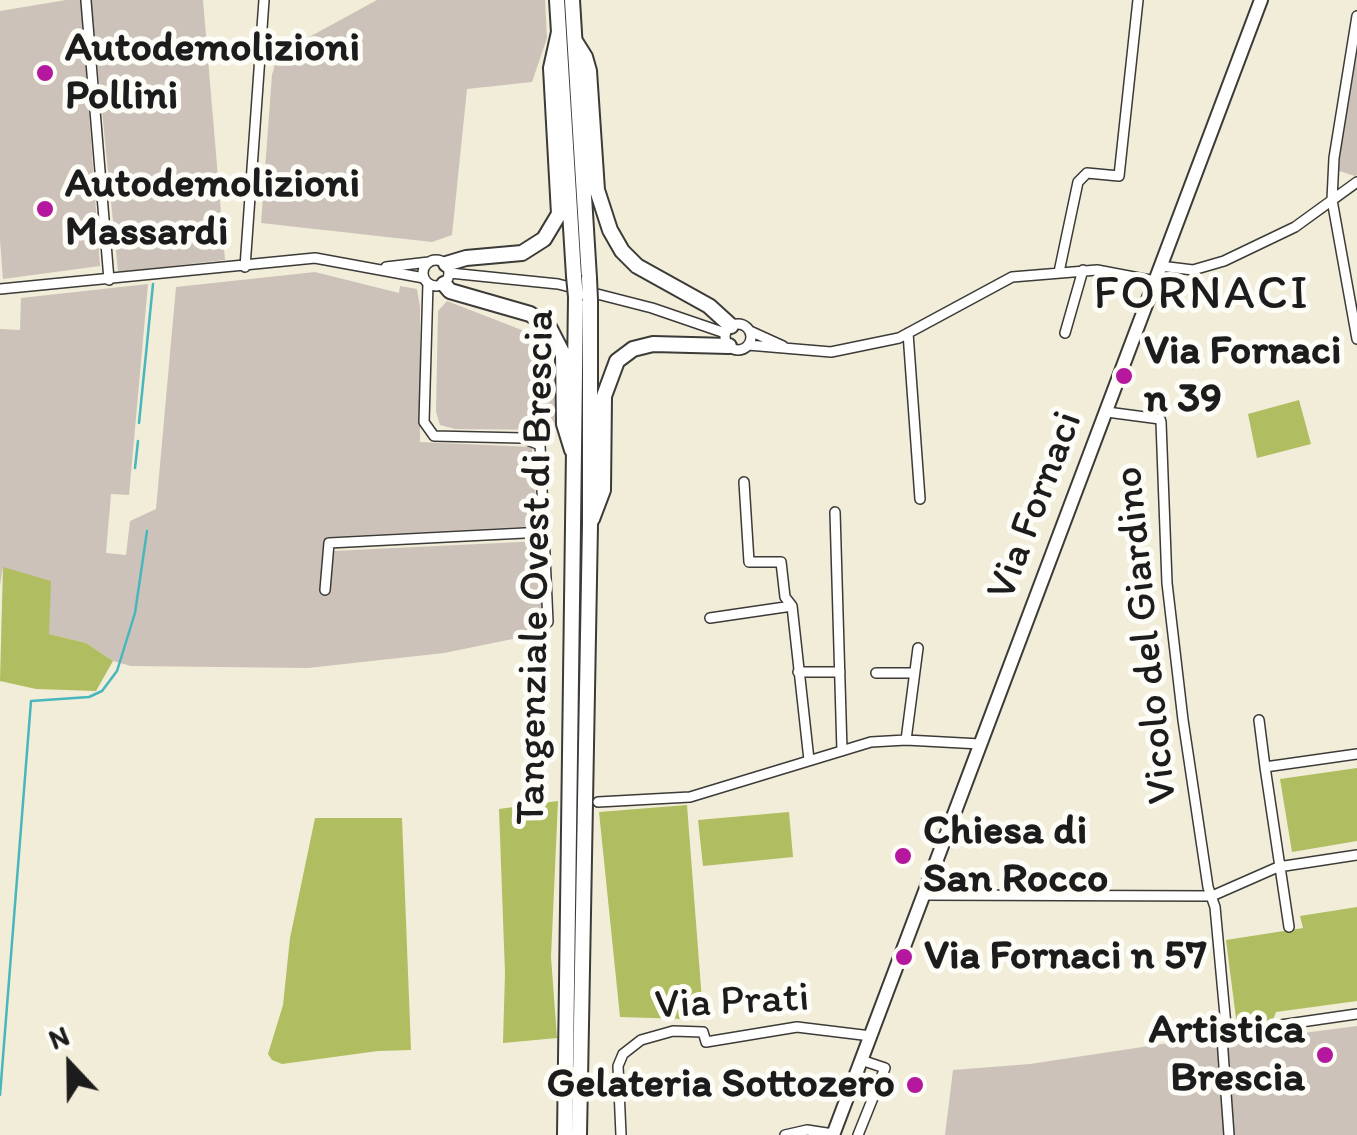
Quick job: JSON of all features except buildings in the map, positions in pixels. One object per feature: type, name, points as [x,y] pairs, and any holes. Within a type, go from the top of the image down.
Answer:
[{"type":"main road","name":"Tangenziale Ovest di Brescia","points":[[556,0],[582,277]]},
{"type":"main road","name":"Tangenziale Ovest di Brescia","points":[[572,0],[590,524],[579,1135]]},
{"type":"main road","points":[[559,32],[551,68],[560,214],[544,240],[522,254],[466,258],[438,278],[450,291],[530,314],[542,320],[555,335],[565,363],[564,424],[576,460]]},
{"type":"main road","points":[[575,41],[586,56],[589,71],[597,190],[610,230],[637,266],[709,306],[728,335],[644,346],[617,361],[604,396],[603,490],[590,524]]},
{"type":"main road","name":"Tangenziale Ovest di Brescia","points":[[562,1135],[583,298]]},
{"type":"street","points":[[245,267],[264,0]]},
{"type":"street","points":[[1059,272],[1078,182],[1087,173],[1119,176],[1138,0]]},
{"type":"street","name":"Via Fornaci","points":[[833,1135],[1261,0]]},
{"type":"street","points":[[86,1],[109,280]]},
{"type":"street","points":[[1357,16],[1334,158],[1332,200],[1357,339]]},
{"type":"street","points":[[1160,266],[1193,270],[1224,262],[1268,242],[1357,182]]},
{"type":"street","points":[[0,289],[315,258],[438,278],[558,284],[637,304],[728,335],[737,350],[748,345],[831,352],[908,333],[1012,277],[1083,270],[1155,281]]},
{"type":"street","points":[[374,269],[438,260],[438,278],[425,319],[424,422],[434,436],[522,438],[540,446],[548,622]]},
{"type":"street","points":[[429,262],[424,270],[438,278]]},
{"type":"street","points":[[1066,332],[1083,270]]},
{"type":"street","points":[[728,335],[739,324],[790,349]]},
{"type":"street","points":[[748,345],[750,331]]},
{"type":"street","points":[[908,333],[920,498]]},
{"type":"street","name":"Vicolo del Giardino","points":[[1107,412],[1160,418],[1161,422],[1167,583],[1212,896]]},
{"type":"street","points":[[744,482],[749,562],[781,562],[785,597],[792,606],[808,760]]},
{"type":"street","points":[[835,512],[842,751]]},
{"type":"street","points":[[326,590],[329,543],[544,532]]},
{"type":"street","points":[[710,618],[792,606]]},
{"type":"street","points":[[906,740],[918,648]]},
{"type":"street","points":[[798,672],[840,672]]},
{"type":"street","points":[[876,673],[914,672]]},
{"type":"street","points":[[1259,720],[1289,926]]},
{"type":"street","points":[[598,802],[690,797],[871,742],[980,744]]},
{"type":"street","points":[[1266,767],[1357,754]]},
{"type":"street","points":[[925,895],[1212,896],[1278,867],[1357,854]]},
{"type":"street","points":[[1212,896],[1225,1033],[1222,1038],[1229,1135]]},
{"type":"street","points":[[1225,1033],[1357,1014]]},
{"type":"street","name":"Via Prati","points":[[621,1135],[618,1066],[623,1054],[642,1040],[673,1031],[702,1032],[706,1042],[797,1028],[871,1036]]},
{"type":"street","points":[[858,1135],[884,1068],[861,1060]]},
{"type":"street","points":[[785,1135],[807,1130],[833,1135]]},
{"type":"shaded area","points":[[81,0],[100,266],[3,279],[0,11]]},
{"type":"shaded area","points":[[91,0],[203,0],[225,260],[118,272]]},
{"type":"shaded area","points":[[377,0],[545,0],[547,38],[532,82],[467,89],[452,235],[432,242],[261,223],[272,75],[278,54]]},
{"type":"shaded area","points":[[1357,55],[1357,175],[1355,176],[1336,170]]},
{"type":"shaded area","points":[[315,272],[399,293],[400,286],[417,289],[420,442],[532,447],[538,526],[327,537],[322,591],[330,591],[333,551],[541,541],[547,632],[444,653],[308,668],[131,666],[113,661],[86,643],[49,634],[3,567],[0,585],[0,329],[20,330],[21,298],[148,284],[129,495],[111,494],[106,553],[126,555],[130,521],[156,509],[176,287]]},
{"type":"shaded area","points":[[447,301],[532,334],[547,350],[554,379],[555,430],[455,429],[440,425],[436,412],[438,311]]},
{"type":"shaded area","points":[[1357,1026],[1357,1135],[945,1135],[953,1070],[1030,1064],[1202,1038],[1234,1042]]},
{"type":"green space","points":[[1299,400],[1311,444],[1257,458],[1248,414]]},
{"type":"green space","points":[[3,567],[51,581],[49,634],[86,643],[113,661],[96,691],[36,689],[0,681]]},
{"type":"green space","points":[[1357,768],[1357,841],[1292,852],[1280,779]]},
{"type":"green space","points":[[558,801],[551,957],[557,1038],[503,1043],[505,973],[499,809]]},
{"type":"green space","points":[[687,805],[703,1014],[686,1019],[620,1017],[599,812]]},
{"type":"green space","points":[[789,812],[793,857],[703,866],[698,820]]},
{"type":"green space","points":[[315,818],[402,818],[411,1050],[282,1064],[268,1054],[283,1005],[290,938]]},
{"type":"green space","points":[[1357,907],[1357,1001],[1276,1012],[1272,1023],[1237,1026],[1226,940],[1303,928],[1300,916]]},
{"type":"waterway","points":[[139,423],[153,284]]},
{"type":"waterway","points":[[135,468],[138,441]]},
{"type":"waterway","points":[[0,1095],[31,701],[89,697],[102,691],[117,671],[135,613],[147,531]]},
{"type":"place","name":"Autodemolizioni Pollini","points":[[45,73]]},
{"type":"place","name":"Autodemolizioni Massardi","points":[[45,209]]},
{"type":"place","name":"Via Fornaci n 39","points":[[1124,376]]},
{"type":"place","name":"Chiesa di San Rocco","points":[[903,856]]},
{"type":"place","name":"Via Fornaci n 57","points":[[904,957]]},
{"type":"place","name":"Artistica Brescia","points":[[1325,1055]]},
{"type":"place","name":"Gelateria Sottozero","points":[[915,1085]]},
{"type":"district","name":"FORNACI","points":[[1202,296]]}]
